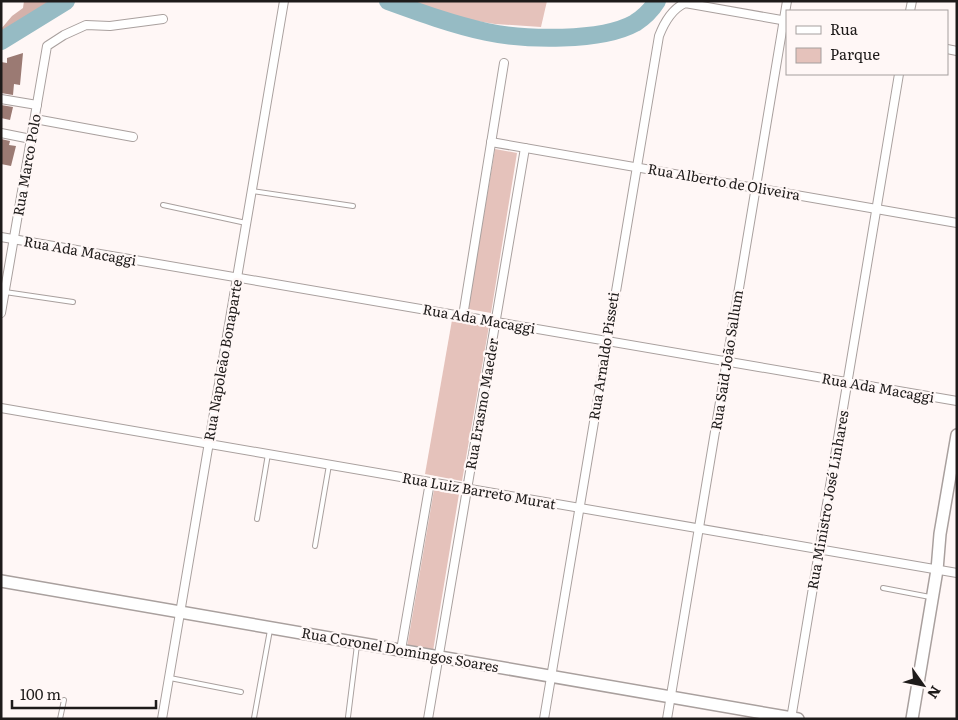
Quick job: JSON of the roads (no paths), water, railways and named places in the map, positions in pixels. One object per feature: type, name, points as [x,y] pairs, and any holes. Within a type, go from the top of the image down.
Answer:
[{"type":"street","name":"Rua Napoleão Bonaparte","points":[[162,719],[284,1]]},
{"type":"street","name":"Rua Arnaldo Pisseti","points":[[544,719],[656,44],[668,19],[680,6],[685,4],[785,21]]},
{"type":"street","name":"Rua Marco Polo","points":[[1,313],[47,46],[64,35],[86,26],[110,26],[163,19]]},
{"type":"street","name":"Rua Said João Sallum","points":[[667,719],[785,21]]},
{"type":"street","points":[[463,316],[504,64]]},
{"type":"street","name":"Rua Ministro José Linhares","points":[[793,718],[819,550],[900,75]]},
{"type":"street","points":[[1,99],[37,105]]},
{"type":"street","points":[[35,119],[133,137]]},
{"type":"street","points":[[1,133],[31,139]]},
{"type":"street","name":"Rua Alberto de Oliveira","points":[[491,142],[957,223]]},
{"type":"street","name":"Rua Erasmo Maeder","points":[[428,719],[525,148]]},
{"type":"street","name":"Rua Ada Macaggi","points":[[1,237],[957,401]]},
{"type":"street","name":"Rua Luiz Barreto Murat","points":[[1,408],[957,574]]},
{"type":"street","points":[[912,719],[957,435]]},
{"type":"street","points":[[937,570],[948,532],[957,479]]},
{"type":"street","points":[[401,650],[430,482]]},
{"type":"street","name":"Rua Coronel Domingos Soares","points":[[1,581],[793,718]]},
{"type":"lane","points":[[252,191],[352,206]]},
{"type":"lane","points":[[163,204],[246,223]]},
{"type":"lane","points":[[3,296],[73,302]]},
{"type":"lane","points":[[257,519],[268,454]]},
{"type":"lane","points":[[315,546],[329,465]]},
{"type":"lane","points":[[883,588],[932,598]]},
{"type":"lane","points":[[254,718],[271,628]]},
{"type":"lane","points":[[348,717],[358,643]]},
{"type":"lane","points":[[169,678],[241,692]]},
{"type":"lane","points":[[60,719],[64,700]]},
{"type":"waterway","points":[[1,41],[66,1]]},
{"type":"waterway","points":[[388,1],[487,32],[542,38],[603,34],[620,29],[638,21],[657,1]]}]
